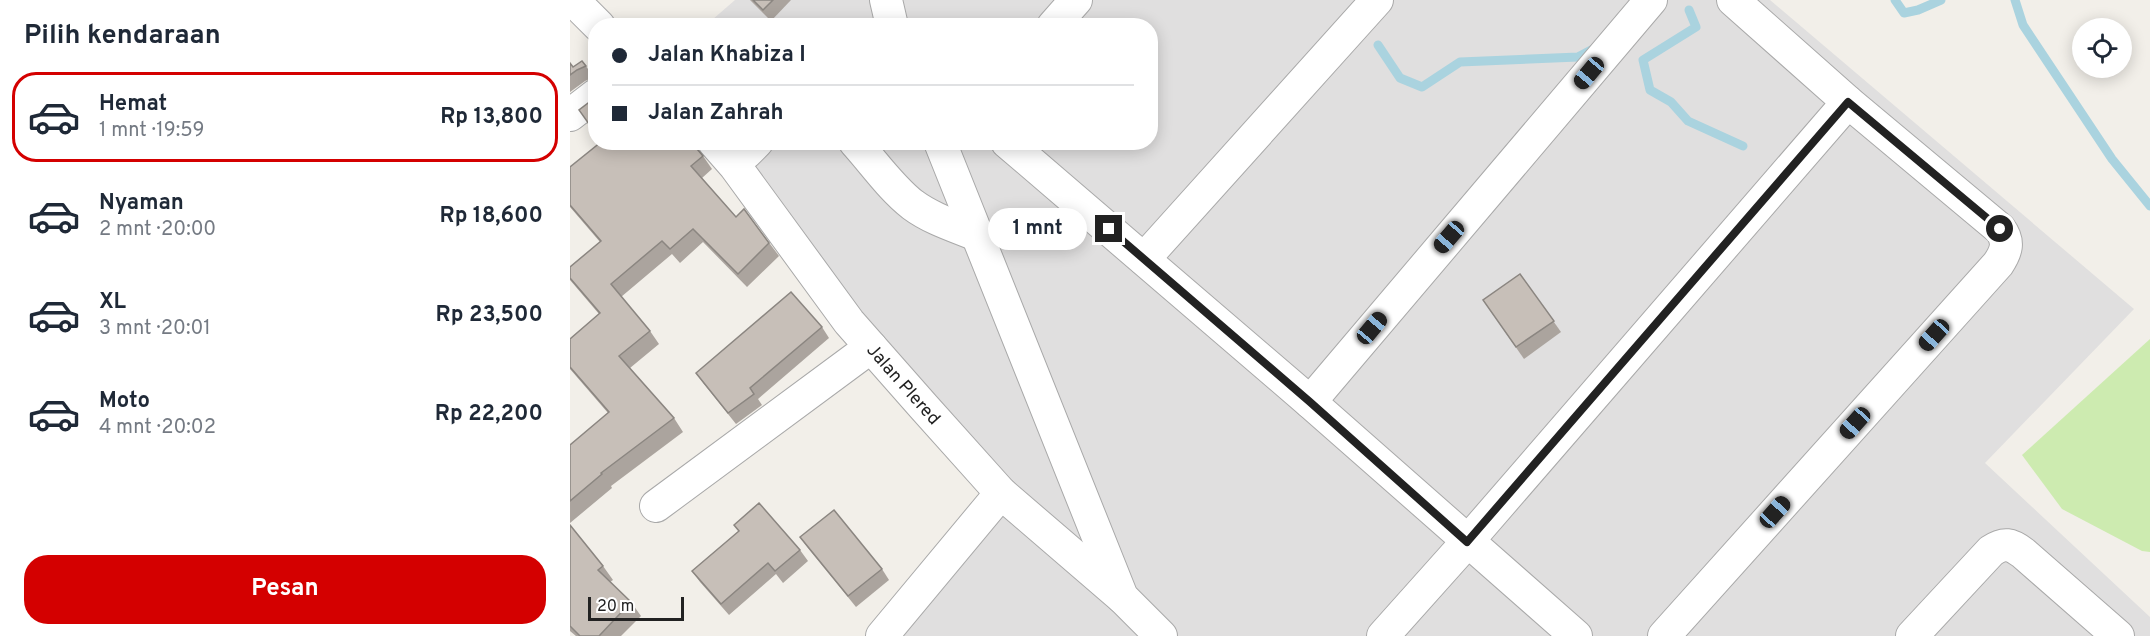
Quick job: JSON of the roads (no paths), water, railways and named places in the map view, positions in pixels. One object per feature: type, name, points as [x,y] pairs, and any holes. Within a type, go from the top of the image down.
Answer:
[{"type":"street","points":[[573,0],[591,18]]},
{"type":"street","points":[[886,0],[890,18]]},
{"type":"street","points":[[1060,18],[1076,0]]},
{"type":"street","points":[[1144,259],[1377,0]]},
{"type":"street","points":[[1310,402],[1651,0]]},
{"type":"street","points":[[1664,636],[1998,264],[2006,249],[2004,234],[2000,229],[1848,102],[1733,0]]},
{"type":"street","points":[[570,115],[588,101]]},
{"type":"street","points":[[1383,636],[1848,102]]},
{"type":"street","name":"Jalan Plered","points":[[721,150],[849,322],[1001,493],[1122,597],[1161,636]]},
{"type":"street","points":[[862,150],[913,205],[932,217],[977,235]]},
{"type":"street","points":[[943,150],[1122,597]]},
{"type":"street","points":[[1016,150],[1310,402],[1576,636]]},
{"type":"street","points":[[656,506],[871,347]]},
{"type":"street","points":[[882,636],[1001,493]]},
{"type":"street","points":[[1912,636],[1991,550],[2005,544],[2014,546],[2023,553],[2118,636]]},
{"type":"waterway","points":[[1895,0],[1904,13],[1918,10],[1941,0]]},
{"type":"waterway","points":[[2015,0],[2023,25],[2112,159],[2150,206]]},
{"type":"waterway","points":[[1689,10],[1696,27],[1643,60],[1650,90],[1671,102],[1688,121],[1743,146]]},
{"type":"waterway","points":[[1378,45],[1400,78],[1422,87],[1460,62],[1578,57],[1595,48]]}]
